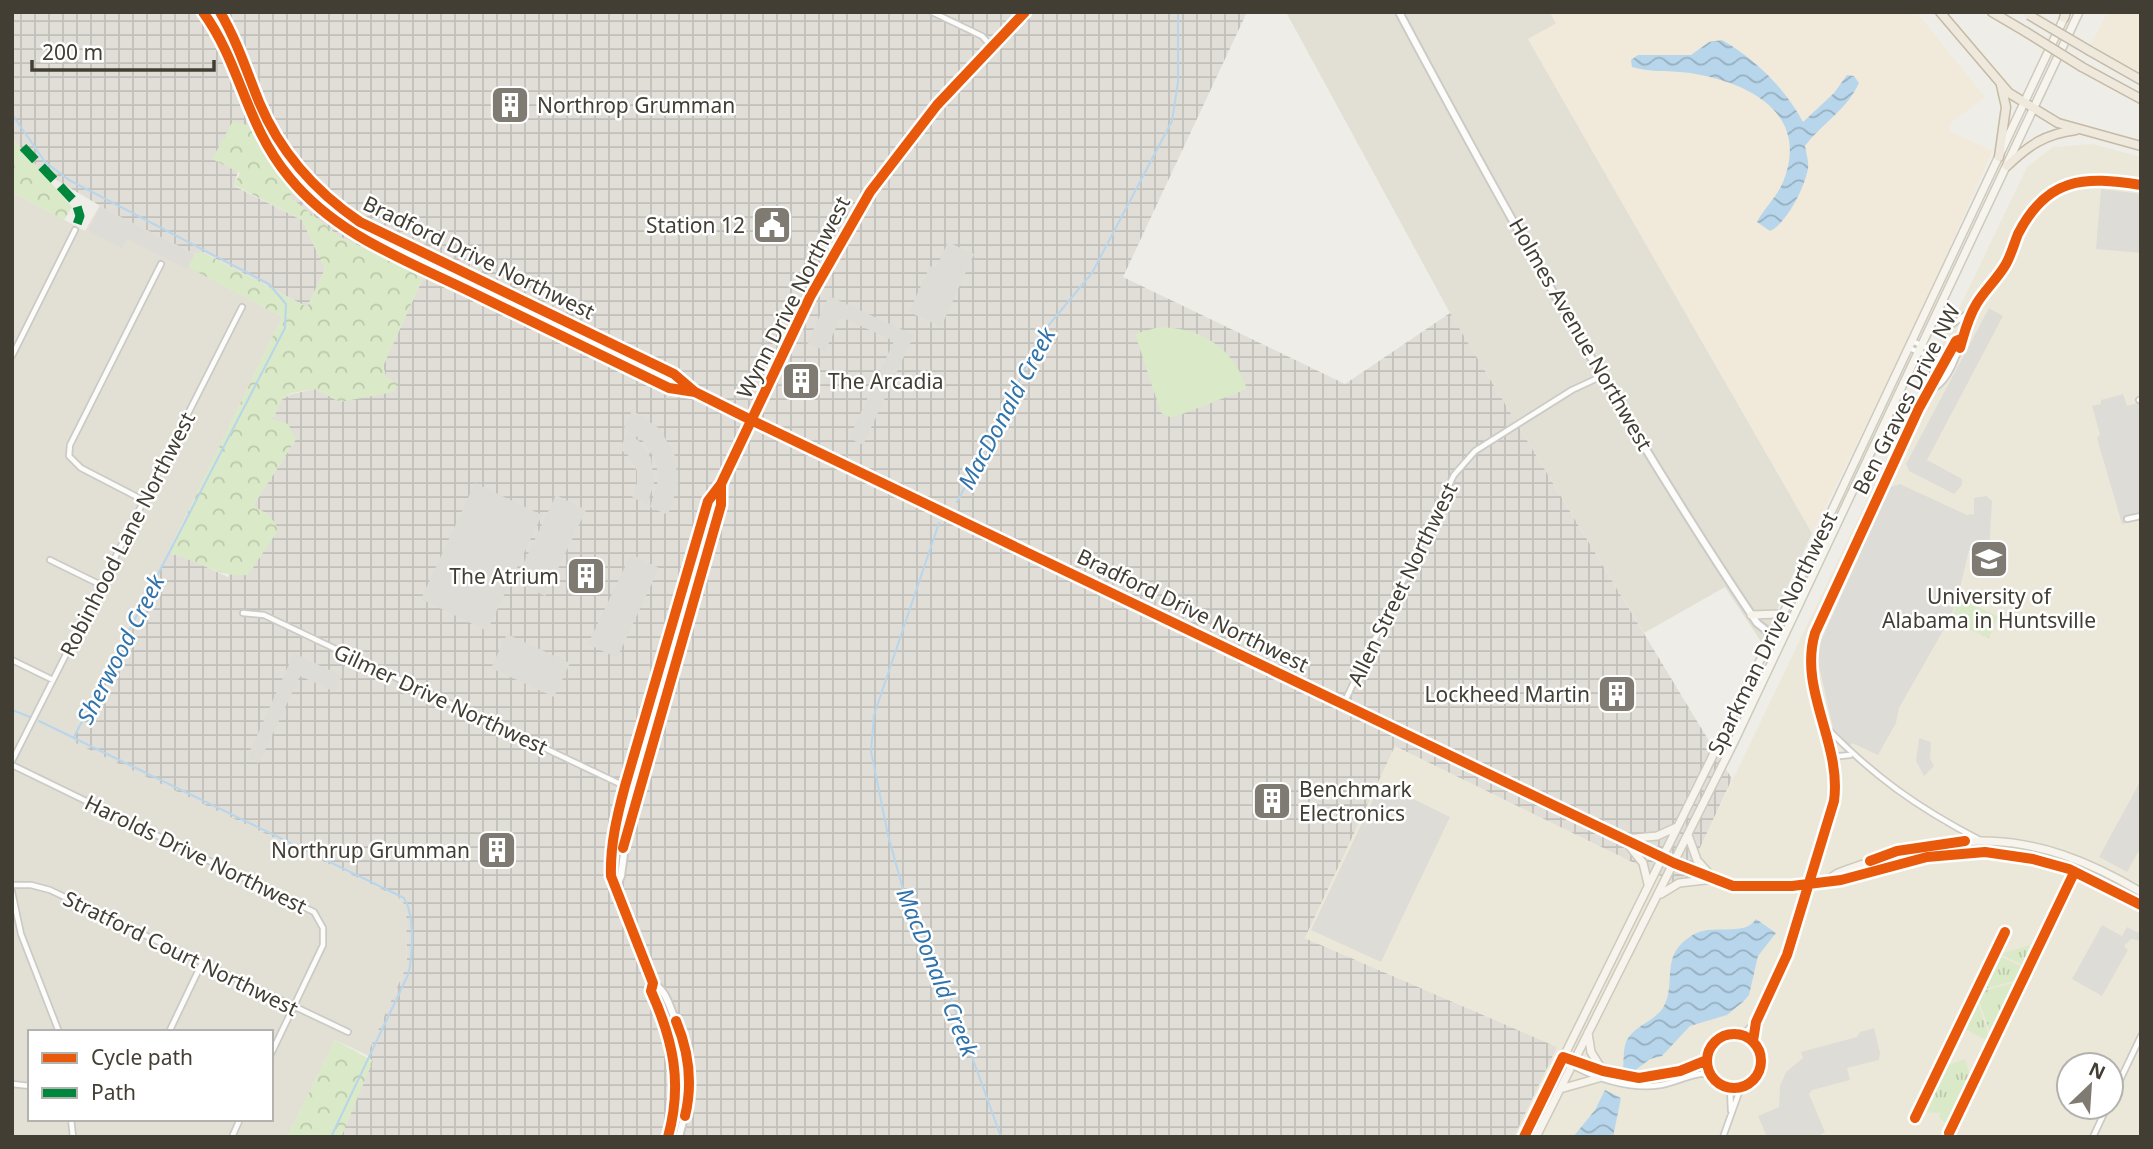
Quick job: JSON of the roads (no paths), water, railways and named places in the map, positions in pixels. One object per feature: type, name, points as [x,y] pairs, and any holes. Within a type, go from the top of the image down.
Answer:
[{"type":"highway","points":[[1940,12],[2009,93],[2058,123],[2141,146]]},
{"type":"highway","points":[[1992,12],[2082,67],[2141,99]]},
{"type":"highway","points":[[2026,13],[2141,80]]},
{"type":"highway","points":[[1999,157],[2006,107],[2000,83]]},
{"type":"highway","points":[[2127,93],[2141,94]]},
{"type":"highway","points":[[2007,166],[2028,146],[2051,134],[2082,129]]},
{"type":"main road","name":"Bradford Drive Northwest","points":[[203,12],[231,64],[248,111],[265,144],[290,179],[327,215],[368,242],[624,366],[669,387],[695,392]]},
{"type":"main road","name":"Bradford Drive Northwest","points":[[220,12],[278,138],[302,172],[336,205],[377,232],[674,374],[695,392],[751,420],[1674,863]]},
{"type":"main road","name":"Sparkman Drive Northwest","points":[[1536,1137],[1688,835],[2079,12]]},
{"type":"main road","name":"Sparkman Drive Northwest","points":[[1524,1137],[1772,637],[2065,14]]},
{"type":"main road","points":[[1751,615],[1783,614]]},
{"type":"main road","points":[[1624,839],[1657,836],[1678,827]]},
{"type":"main road","points":[[1688,835],[1698,860],[1714,879]]},
{"type":"main road","points":[[1624,839],[1643,863],[1648,886]]},
{"type":"main road","points":[[1826,880],[1897,851],[1939,843],[1980,840],[2054,851],[2105,871],[2141,892]]},
{"type":"main road","points":[[1674,863],[1733,886],[1792,886],[1841,880],[1927,857],[1985,852],[2033,859],[2069,869],[2141,905]]},
{"type":"main road","points":[[1659,895],[1679,883],[1714,879]]},
{"type":"main road","points":[[1588,1032],[1591,1052],[1604,1071]]},
{"type":"main road","points":[[1559,1090],[1599,1078]]},
{"type":"street","points":[[932,12],[982,36],[992,47]]},
{"type":"street","name":"Wynn Drive Northwest","points":[[668,1137],[676,1096],[676,1063],[667,1026],[651,991],[653,983],[623,911],[617,885],[611,876],[612,843],[625,786],[708,501],[722,484],[810,297],[870,192],[915,131],[1025,12]]},
{"type":"street","name":"Holmes Avenue Northwest","points":[[1399,12],[1602,376],[1751,615],[1772,637],[1781,642]]},
{"type":"street","name":"Ben Graves Drive NW","points":[[1930,390],[1936,388],[1947,374],[1957,355],[1973,309],[2006,263],[2032,211],[2045,198],[2073,182],[2092,179],[2141,185]]},
{"type":"street","points":[[12,356],[75,230]]},
{"type":"street","points":[[144,500],[81,468],[69,456],[71,445],[161,264]]},
{"type":"street","name":"Robinhood Lane Northwest","points":[[12,763],[99,584],[242,307]]},
{"type":"street","points":[[1939,311],[1945,321],[1953,324],[1973,309]]},
{"type":"street","name":"Ben Graves Drive NW","points":[[1756,1022],[1787,955],[1835,788],[1831,757],[1810,671],[1810,653],[1815,633],[1919,408],[1945,359],[1956,341],[1961,339]]},
{"type":"street","points":[[1910,345],[1945,359]]},
{"type":"street","points":[[1921,349],[1933,366],[1933,380]]},
{"type":"street","points":[[1928,357],[1945,359],[1957,355]]},
{"type":"street","points":[[1945,359],[1947,374]]},
{"type":"street","name":"Allen Street Northwest","points":[[1344,703],[1454,475],[1475,450],[1572,390],[1602,376]]},
{"type":"street","name":"Wynn Drive Northwest","points":[[617,885],[621,876],[623,845],[721,505],[722,484]]},
{"type":"street","points":[[2127,519],[2141,516]]},
{"type":"street","points":[[50,560],[99,584]]},
{"type":"street","name":"Gilmer Drive Northwest","points":[[243,613],[264,615],[638,792]]},
{"type":"street","points":[[12,660],[54,680]]},
{"type":"street","points":[[1823,725],[1851,755],[1905,798],[1980,840]]},
{"type":"street","points":[[1831,757],[1851,755]]},
{"type":"street","name":"Harolds Drive Northwest","points":[[12,763],[311,909],[321,922],[324,941],[273,1050]]},
{"type":"street","name":"Stratford Court Northwest","points":[[12,885],[44,888],[348,1032]]},
{"type":"street","points":[[12,892],[21,934],[58,1030]]},
{"type":"street","points":[[170,1030],[202,963]]},
{"type":"street","name":"Wynn Drive Northwest","points":[[653,983],[662,988],[685,1042],[689,1093],[679,1137]]},
{"type":"street","points":[[1742,1035],[1756,1022]]},
{"type":"street","points":[[1752,1041],[1756,1022]]},
{"type":"street","points":[[1573,1062],[1578,1060],[1604,1071],[1639,1078],[1663,1076],[1700,1065],[1707,1060],[1714,1043],[1721,1037],[1742,1035],[1752,1041],[1762,1063],[1758,1074],[1741,1087],[1730,1088],[1710,1074],[1707,1060]]},
{"type":"street","points":[[2125,1070],[2141,1036]]},
{"type":"street","points":[[1563,1057],[1573,1062],[1575,1067],[1599,1078],[1634,1085],[1661,1085],[1702,1073],[1710,1074]]},
{"type":"street","points":[[1723,1137],[1741,1087]]},
{"type":"street","points":[[1730,1088],[1731,1116]]},
{"type":"street","points":[[232,1137],[239,1121]]},
{"type":"street","points":[[2093,1137],[2100,1121]]},
{"type":"water","points":[[1722,40],[1768,75],[1796,109],[1803,122],[1834,93],[1847,75],[1854,76],[1859,83],[1848,101],[1805,146],[1808,166],[1803,185],[1789,213],[1770,231],[1757,222],[1783,182],[1789,158],[1788,137],[1781,120],[1769,105],[1752,93],[1712,77],[1632,67],[1631,60],[1638,55],[1691,55],[1709,42]]},
{"type":"water","points":[[1756,919],[1776,933],[1758,956],[1749,995],[1743,1002],[1727,1015],[1690,1026],[1662,1056],[1650,1059],[1633,1072],[1623,1069],[1626,1042],[1640,1027],[1657,1015],[1665,1004],[1672,960],[1681,944],[1699,932],[1744,928]]},
{"type":"water","points":[[1605,1090],[1621,1098],[1613,1137],[1573,1137],[1595,1110]]},
{"type":"waterway","name":"MacDonald Creek","points":[[957,502],[1014,393],[1038,338],[1092,273],[1172,121],[1178,82],[1178,12]]},
{"type":"waterway","name":"Sherwood Creek","points":[[12,114],[45,162],[69,180],[269,284],[286,304],[285,328],[74,737]]},
{"type":"waterway","name":"MacDonald Creek","points":[[939,523],[874,715],[871,751],[888,835],[907,904],[936,957],[1001,1137]]},
{"type":"waterway","points":[[12,710],[30,717]]},
{"type":"waterway","name":"Sherwood Creek","points":[[39,721],[404,898],[410,915],[412,936],[408,975],[331,1137]]},
{"type":"place","name":"Northrop Grumman","points":[[510,105]]},
{"type":"place","name":"Station 12","points":[[772,225]]},
{"type":"place","name":"The Arcadia","points":[[801,381]]},
{"type":"place","name":"University of Alabama in Huntsville","points":[[1989,559]]},
{"type":"place","name":"The Atrium","points":[[586,576]]},
{"type":"place","name":"Lockheed Martin","points":[[1617,694]]},
{"type":"place","name":"Benchmark Electronics","points":[[1272,801]]},
{"type":"place","name":"Northrup Grumman","points":[[497,850]]}]
